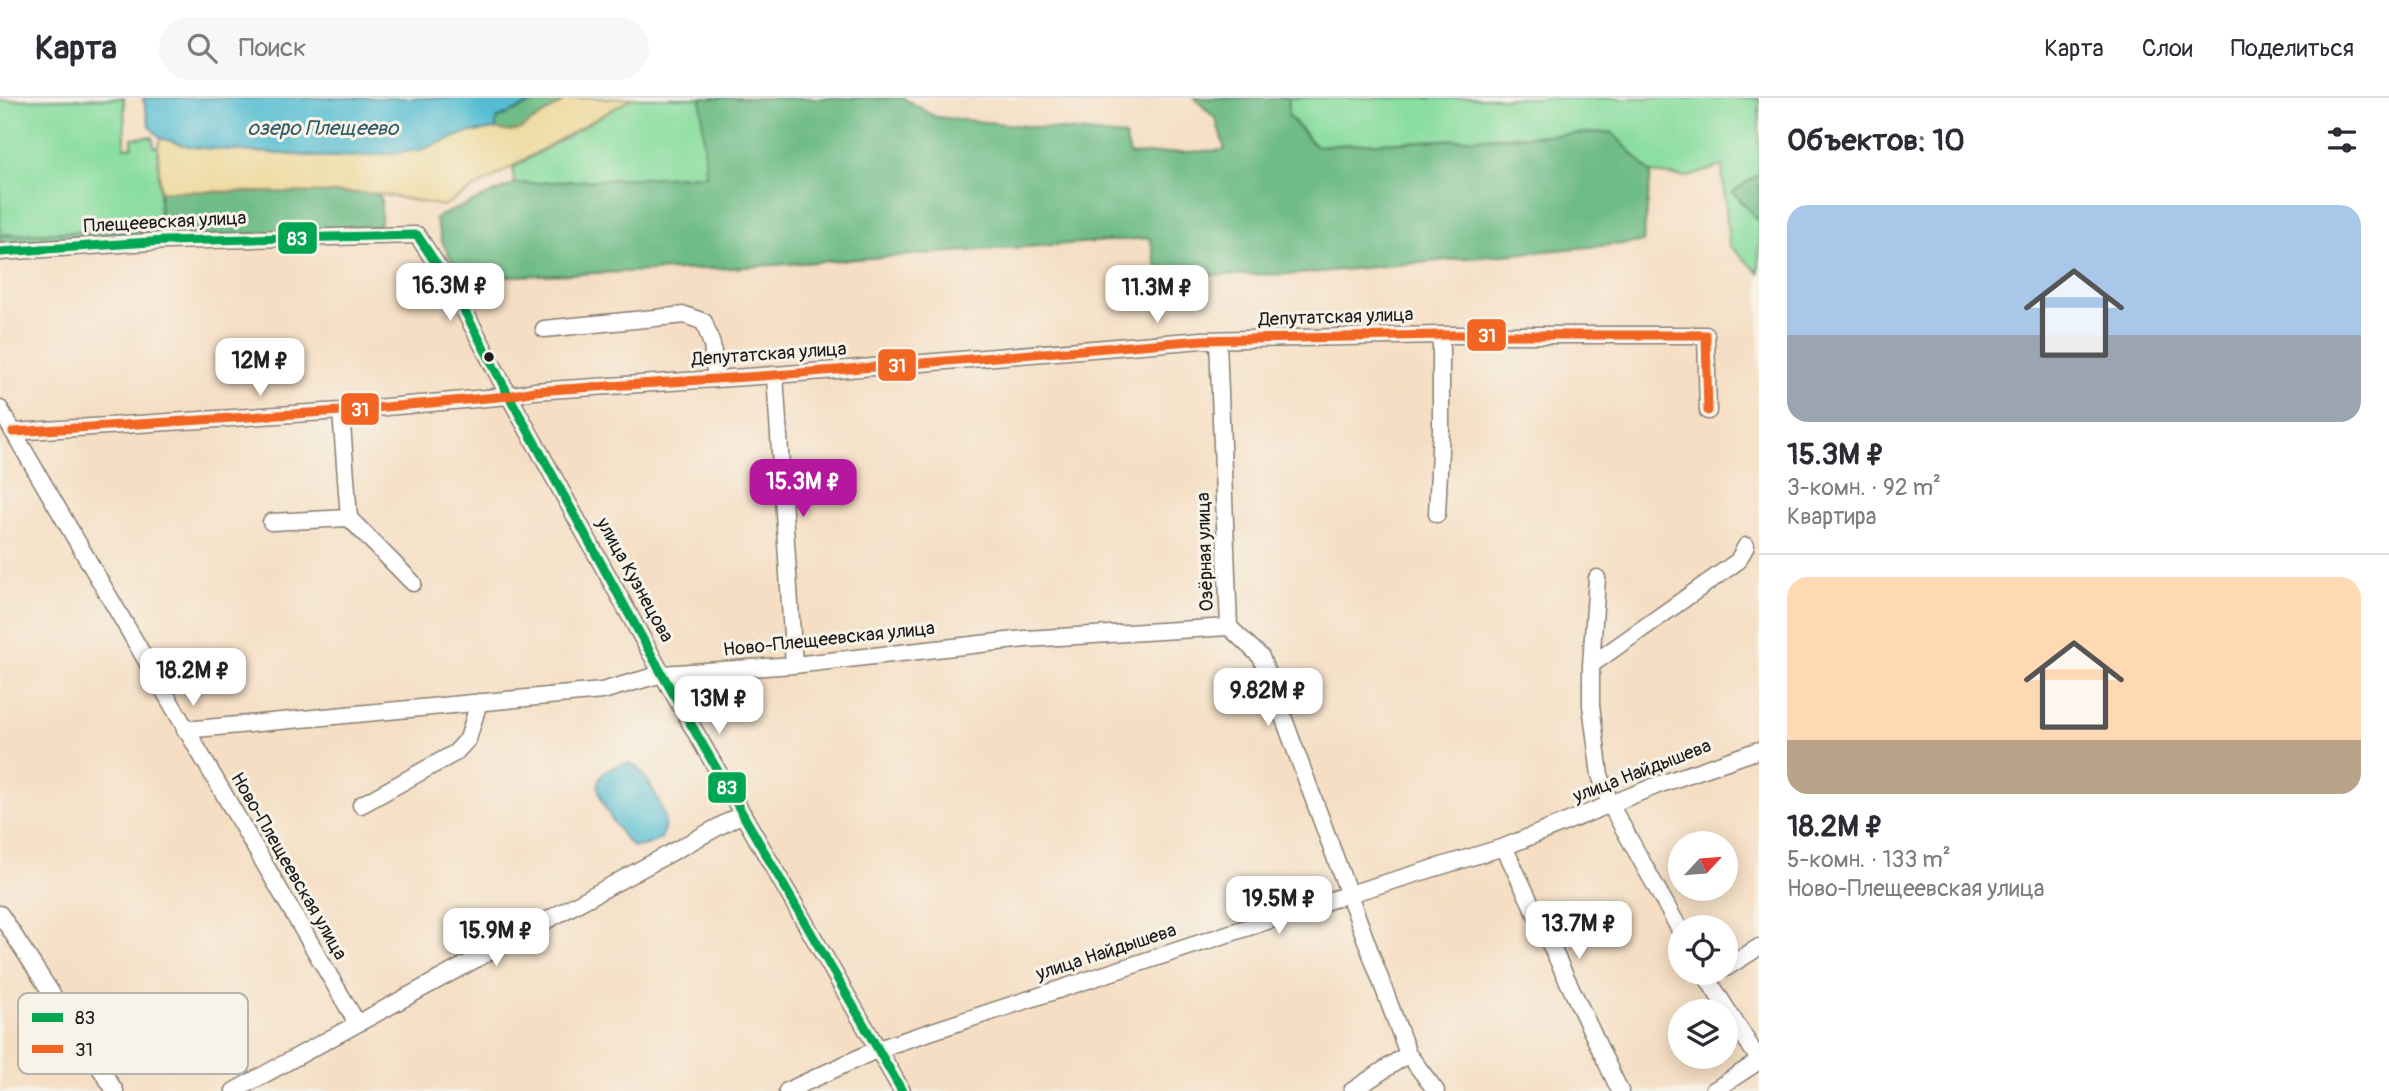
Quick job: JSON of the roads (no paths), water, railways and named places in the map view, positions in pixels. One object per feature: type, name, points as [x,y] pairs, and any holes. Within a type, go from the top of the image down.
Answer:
[{"type":"street","name":"Плещеевская улица","points":[[0,252],[165,242],[416,235]]},
{"type":"street","name":"улица Кузнецова","points":[[416,235],[453,289],[663,674],[902,1091]]},
{"type":"street","points":[[544,329],[685,315],[704,322],[712,345],[716,379]]},
{"type":"street","name":"Депутатская улица","points":[[13,432],[341,411],[509,396],[534,391],[775,375],[1188,341],[1441,335],[1706,335],[1708,411]]},
{"type":"street","points":[[1437,514],[1441,335]]},
{"type":"street","name":"Озёрная улица","points":[[1218,341],[1229,627],[1261,657],[1408,1054],[1436,1091]]},
{"type":"street","points":[[775,375],[794,665]]},
{"type":"street","name":"Ново-Плещеевская улица","points":[[0,409],[357,1023]]},
{"type":"street","points":[[341,411],[349,518],[413,583]]},
{"type":"street","points":[[271,522],[349,518]]},
{"type":"street","points":[[1591,665],[1738,561],[1746,546]]},
{"type":"street","points":[[1597,578],[1591,705],[1600,775],[1611,806],[1672,915]]},
{"type":"street","name":"Ново-Плещеевская улица","points":[[185,730],[602,691],[663,674],[794,665],[1025,639],[1229,627]]},
{"type":"street","points":[[361,805],[455,753],[468,739],[479,702]]},
{"type":"street","name":"улица Найдышева","points":[[786,1091],[878,1049],[1349,894],[1504,847],[1658,785],[1759,750]]},
{"type":"street","points":[[233,1091],[742,814]]},
{"type":"street","points":[[1504,847],[1620,1091]]},
{"type":"street","points":[[0,914],[51,993]]},
{"type":"street","points":[[1738,960],[1759,947]]},
{"type":"street","points":[[1713,1091],[1759,1060],[1716,985]]},
{"type":"street","points":[[1352,1091],[1408,1054]]},
{"type":"street","points":[[104,1074],[115,1091]]},
{"type":"water","name":"озеро Плещеево","points":[[143,98],[544,98],[496,119],[496,129],[466,133],[420,150],[324,157],[191,147],[161,138],[150,127]]},
{"type":"water","points":[[630,763],[642,773],[652,789],[665,822],[661,839],[633,847],[603,804],[598,785],[606,771]]}]
